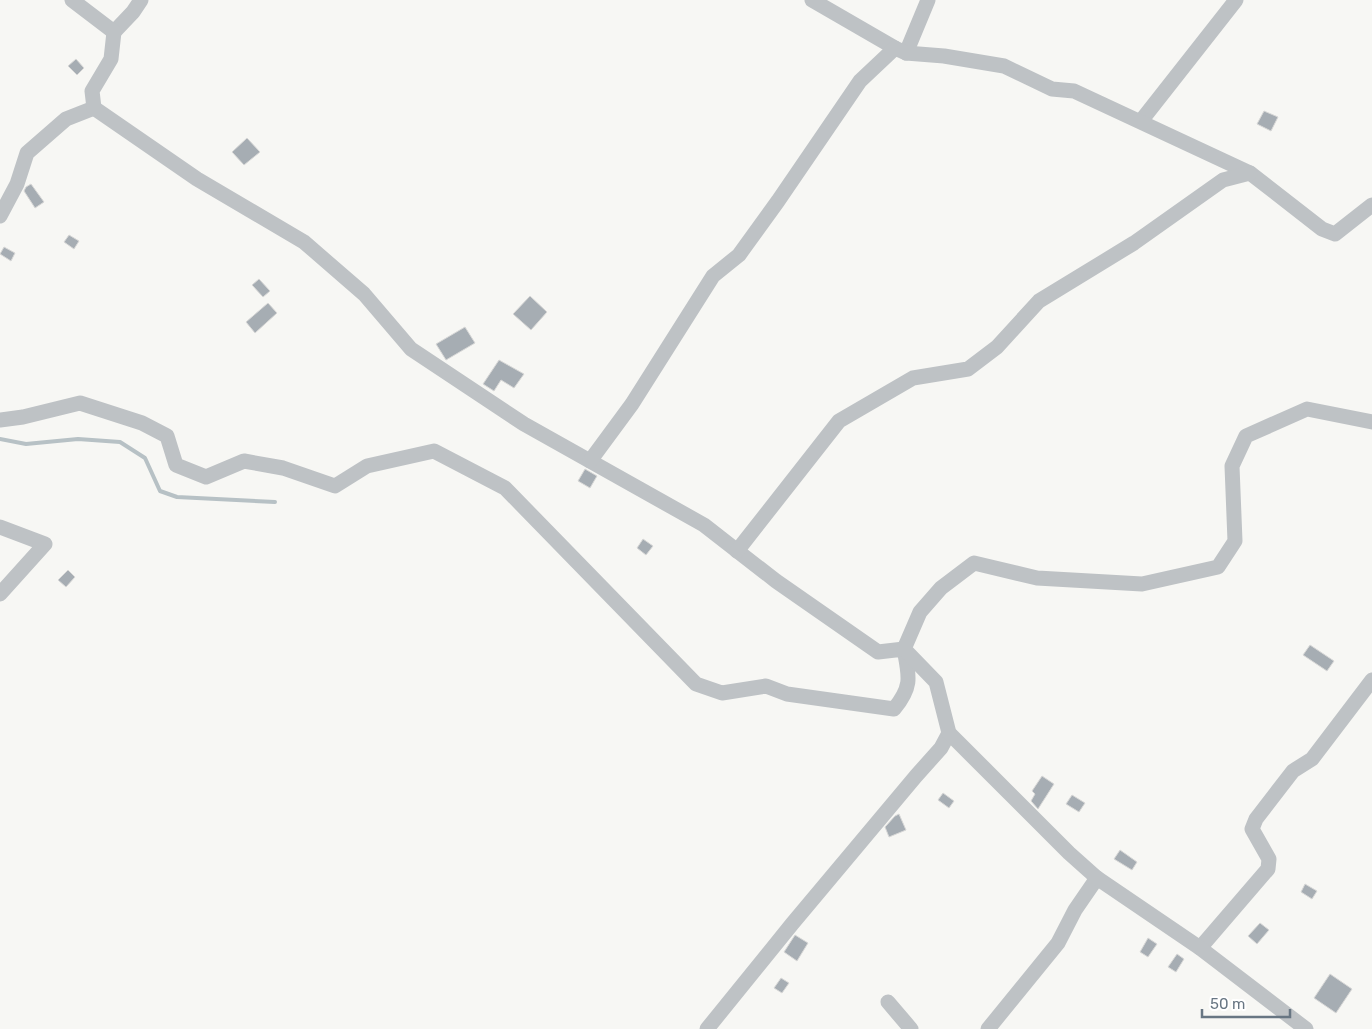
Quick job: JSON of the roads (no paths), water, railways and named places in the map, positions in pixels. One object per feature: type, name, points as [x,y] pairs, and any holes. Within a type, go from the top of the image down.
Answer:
[{"type":"street","points":[[72,0],[114,32]]},
{"type":"street","points":[[141,0],[133,12],[114,32],[111,59],[92,91],[94,108],[196,179],[304,242],[364,294],[411,349],[524,424],[704,525],[776,581],[878,652],[904,649]]},
{"type":"street","points":[[812,0],[901,51],[1004,66],[1052,89],[1074,90],[1250,173],[1322,228],[1335,234],[1372,205]]},
{"type":"street","points":[[590,461],[632,404],[714,276],[739,255],[860,81],[901,51],[928,0]]},
{"type":"street","points":[[1142,121],[1236,0]]},
{"type":"street","points":[[0,216],[17,184],[28,153],[66,119],[94,108]]},
{"type":"street","points":[[737,551],[839,421],[913,378],[968,368],[996,347],[1039,301],[1134,243],[1223,180],[1250,173]]},
{"type":"street","points":[[0,420],[23,417],[80,403],[142,422],[167,436],[176,465],[206,477],[244,461],[283,468],[335,486],[367,466],[434,451],[505,488],[696,684],[722,693],[766,686],[787,694],[894,709],[902,699],[910,679],[904,649],[920,612],[941,588],[974,563],[1037,578],[1142,584],[1218,567],[1235,541],[1232,466],[1246,436],[1307,410],[1372,422]]},
{"type":"street","points":[[0,527],[45,544],[0,594]]},
{"type":"street","points":[[904,649],[936,682],[949,733],[1063,847],[1096,878],[1200,948],[1306,1029]]},
{"type":"street","points":[[1200,948],[1268,869],[1270,859],[1252,829],[1256,819],[1293,771],[1312,759],[1372,680]]},
{"type":"street","points":[[707,1029],[792,924],[941,748],[949,733]]},
{"type":"street","points":[[988,1029],[1058,943],[1075,910],[1096,878]]},
{"type":"street","points":[[888,1002],[911,1029]]},
{"type":"waterway","points":[[0,439],[26,444],[78,439],[120,442],[145,458],[160,491],[177,497],[275,502]]}]
